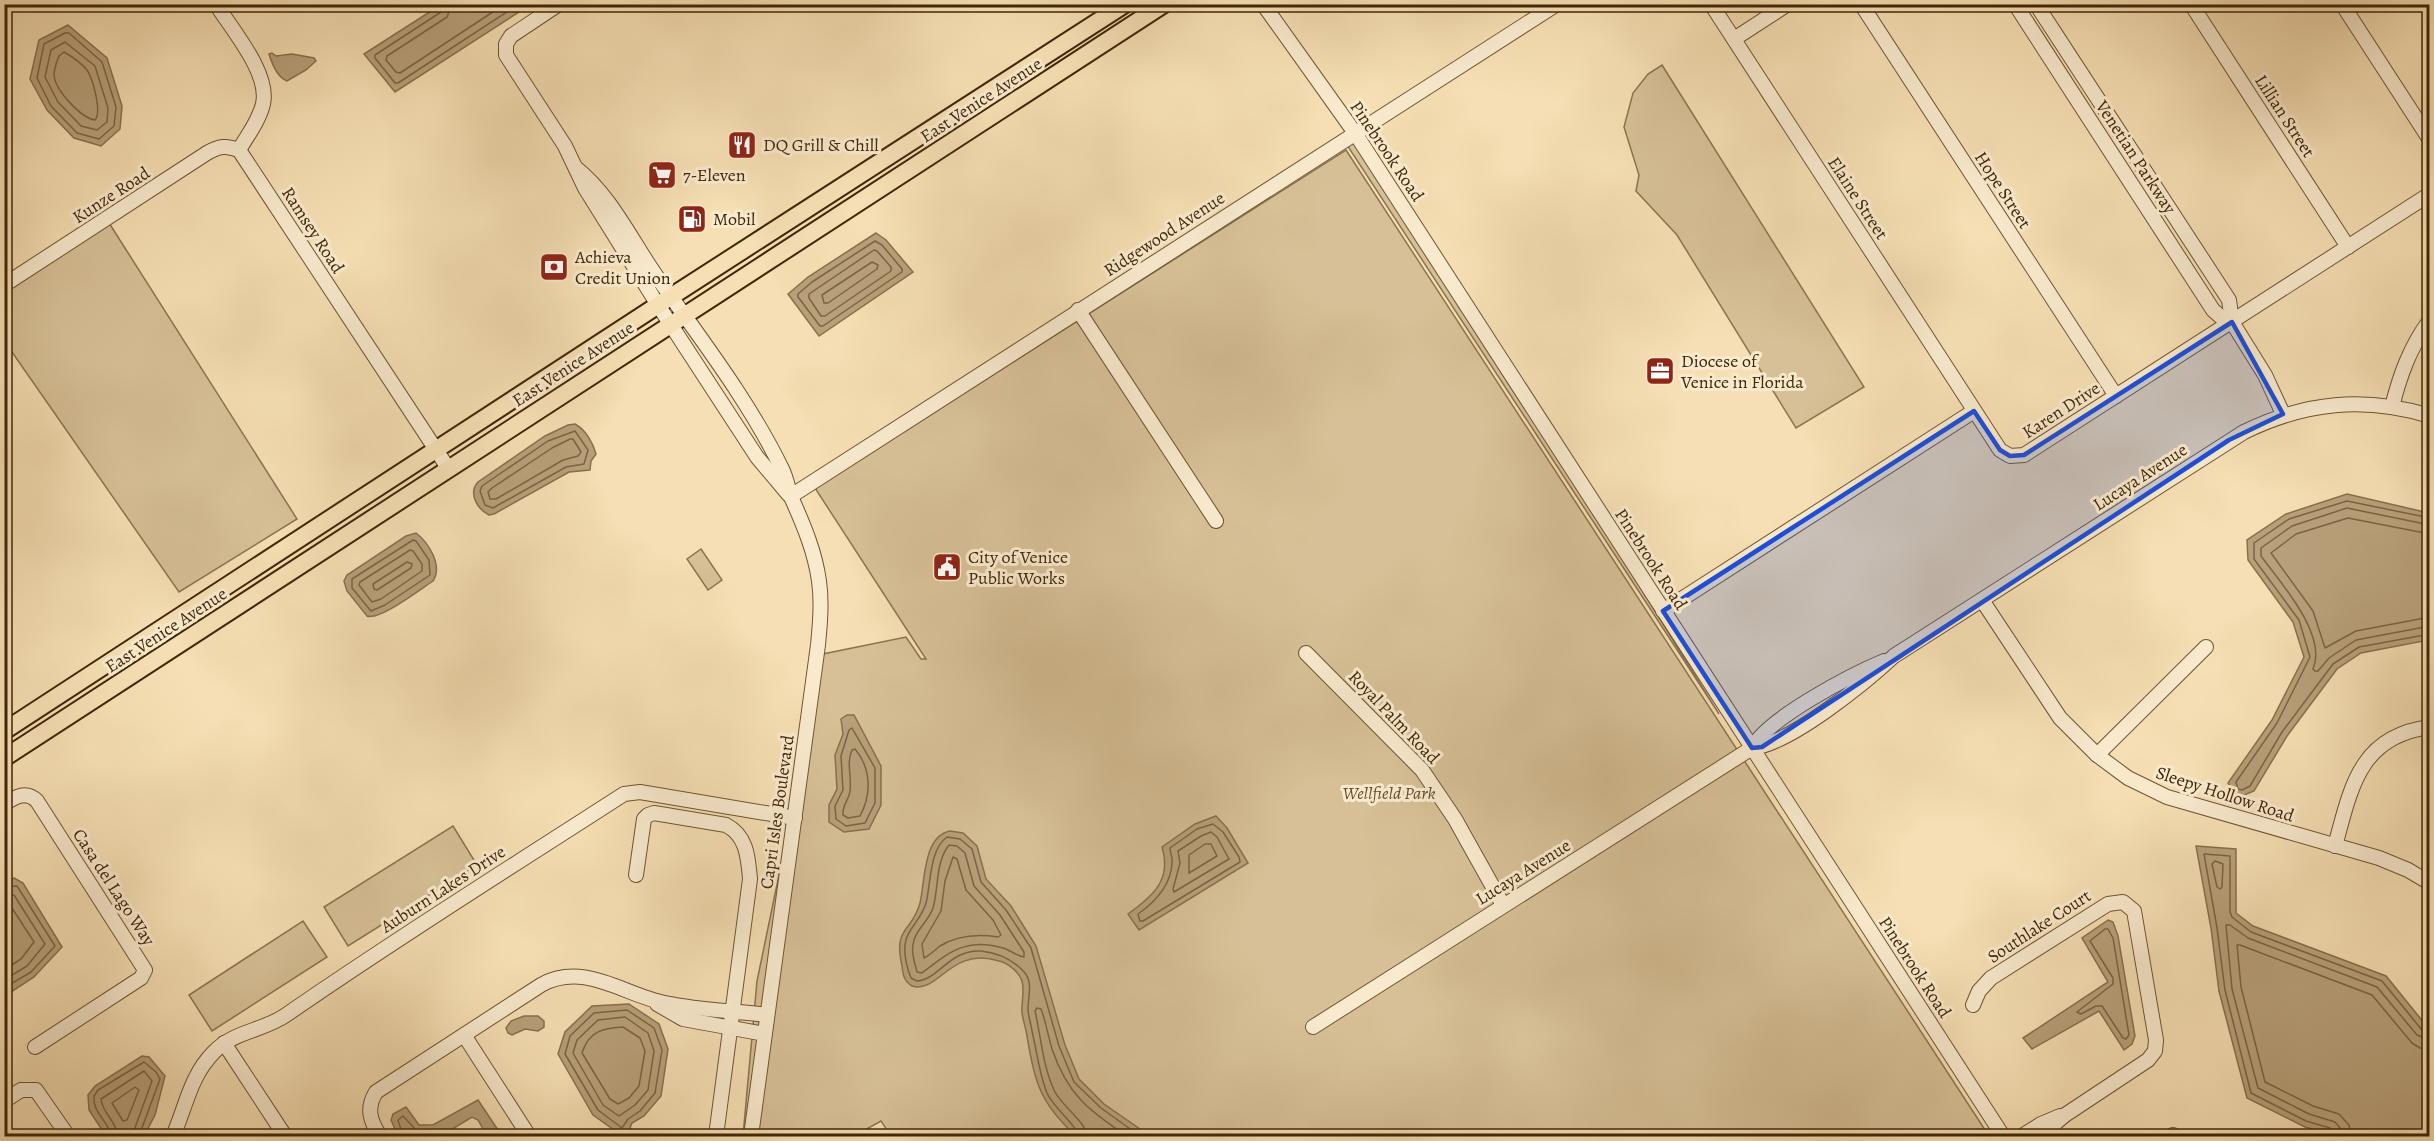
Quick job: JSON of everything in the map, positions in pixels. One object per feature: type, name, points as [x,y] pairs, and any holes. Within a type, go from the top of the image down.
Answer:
[{"type":"main road","name":"East Venice Avenue","points":[[4,731],[1125,4]]},
{"type":"main road","name":"East Venice Avenue","points":[[4,758],[1164,4]]},
{"type":"main road","points":[[962,135],[971,119],[1012,87],[1035,62]]},
{"type":"main road","points":[[861,201],[878,181],[950,134],[961,110]]},
{"type":"main road","points":[[149,665],[161,643],[253,581],[290,546]]},
{"type":"street","points":[[216,4],[257,68],[264,88],[260,112],[239,150]]},
{"type":"street","points":[[559,4],[511,36],[506,44],[509,60],[565,146],[576,168],[596,186],[665,301]]},
{"type":"street","name":"Pinebrook Road","points":[[1263,4],[1355,133],[2003,1135]]},
{"type":"street","name":"Ridgewood Avenue","points":[[791,496],[1557,4]]},
{"type":"street","name":"Elaine Street","points":[[1711,4],[1974,411]]},
{"type":"street","points":[[1734,39],[1788,4]]},
{"type":"street","name":"Hope Street","points":[[1861,4],[2116,396]]},
{"type":"street","name":"Venetian Parkway","points":[[2015,4],[2213,310],[2222,318],[2232,322]]},
{"type":"street","name":"Venetian Parkway","points":[[2036,4],[2229,300],[2232,322],[2265,375],[2283,414]]},
{"type":"street","name":"Lillian Street","points":[[2191,4],[2348,247]]},
{"type":"street","points":[[2342,4],[2430,140]]},
{"type":"street","points":[[2040,43],[2055,33]]},
{"type":"street","name":"Kunze Road","points":[[4,285],[216,148],[228,146],[239,150]]},
{"type":"street","name":"Ramsey Road","points":[[239,150],[448,468]]},
{"type":"street","points":[[2127,177],[2142,167]]},
{"type":"street","name":"Karen Drive","points":[[1974,411],[2000,450],[2010,456],[2024,455],[2430,194]]},
{"type":"street","name":"Capri Isles Boulevard","points":[[665,301],[685,314],[771,448],[788,482],[791,496],[809,539],[820,596],[818,645],[751,1137]]},
{"type":"street","name":"Capri Isles Boulevard","points":[[665,301],[671,324],[757,457],[791,496]]},
{"type":"street","points":[[1078,310],[1216,521]]},
{"type":"street","points":[[2392,407],[2409,352],[2430,320]]},
{"type":"street","name":"Lucaya Avenue","points":[[1313,1027],[1752,748],[1765,730],[1847,677],[1894,656],[2229,440],[2283,414],[2313,407],[2339,405],[2392,407],[2430,416]]},
{"type":"street","points":[[1663,611],[1974,411]]},
{"type":"street","name":"Sleepy Hollow Road","points":[[1982,600],[2046,700],[2074,734],[2128,778],[2166,797],[2393,863],[2430,883]]},
{"type":"street","points":[[2097,755],[2206,647]]},
{"type":"street","name":"Royal Palm Road","points":[[1306,653],[1422,770],[1455,819],[1503,905]]},
{"type":"street","points":[[2335,846],[2353,782],[2367,759],[2386,741],[2400,734],[2430,727]]},
{"type":"street","name":"Auburn Lakes Drive","points":[[173,1137],[195,1077],[224,1043],[285,1015],[349,971],[629,792],[795,818]]},
{"type":"street","name":"Casa del Lago Way","points":[[4,804],[22,795],[28,795],[37,801],[145,970],[141,978],[35,1047]]},
{"type":"street","points":[[636,875],[644,819],[654,813],[726,825],[742,838],[748,856],[750,879],[716,1137]]},
{"type":"street","name":"Southlake Court","points":[[1973,1005],[1979,991],[1991,978],[2108,904],[2123,902],[2131,907],[2137,920],[2156,1040],[2155,1051],[2151,1058],[2065,1115],[2040,1137]]},
{"type":"street","points":[[380,1137],[370,1113],[371,1099],[376,1092],[556,978],[571,976],[593,979],[652,1001],[683,1019],[765,1034]]},
{"type":"street","points":[[652,1001],[767,1015]]},
{"type":"street","points":[[464,1035],[530,1137]]},
{"type":"street","points":[[224,1043],[285,1137]]},
{"type":"street","points":[[4,1101],[25,1089],[36,1090],[68,1137]]},
{"type":"street","name":"Southlake Court","points":[[2022,1137],[2042,1124],[2065,1115]]},
{"type":"highlighted area","points":[[2232,322],[2283,414],[2229,440],[1762,747],[1752,748],[1663,611],[1974,411],[2000,450],[2010,456],[2024,455]]},
{"type":"green space","points":[[1662,65],[1864,387],[1796,428],[1677,235],[1636,191],[1639,175],[1624,127],[1633,93],[1648,74]]},
{"type":"green space","points":[[1351,138],[1620,555],[1719,714],[1347,145]]},
{"type":"green space","name":"Wellfield Park","points":[[1346,150],[1989,1136],[891,1136],[881,1121],[854,1136],[757,1136],[823,654],[906,637],[921,659],[926,659],[815,488]]},
{"type":"green space","points":[[104,215],[297,519],[179,592],[5,342],[4,281]]},
{"type":"green space","points":[[701,549],[722,580],[708,590],[687,559]]},
{"type":"green space","points":[[453,826],[477,865],[348,946],[324,907]]},
{"type":"green space","points":[[786,841],[745,1136],[743,1136],[757,981]]},
{"type":"green space","points":[[303,921],[327,957],[212,1031],[189,995]]},
{"type":"water","points":[[442,4],[530,5],[395,92],[364,54]]},
{"type":"water","points":[[68,25],[107,58],[122,106],[120,129],[101,146],[74,138],[47,110],[30,79],[39,40]]},
{"type":"water","points":[[269,54],[276,56],[292,54],[314,58],[316,61],[287,81],[275,70]]},
{"type":"water","points":[[876,233],[886,240],[913,272],[819,336],[788,294],[808,277]]},
{"type":"water","points":[[575,424],[586,433],[595,450],[596,454],[591,461],[590,470],[569,472],[494,514],[489,515],[481,509],[474,496],[478,482],[545,436]]},
{"type":"water","points":[[2347,494],[2429,513],[2429,640],[2361,653],[2337,669],[2287,736],[2254,791],[2237,798],[2228,783],[2272,720],[2304,657],[2293,622],[2248,560],[2247,540],[2286,514]]},
{"type":"water","points":[[416,533],[433,555],[436,575],[433,581],[381,614],[367,616],[347,591],[344,581],[347,575],[406,536]]},
{"type":"water","points":[[847,715],[854,715],[881,766],[881,805],[869,829],[844,832],[829,822],[829,805],[837,789],[835,755],[843,734],[841,719]]},
{"type":"water","points":[[1216,816],[1227,828],[1248,863],[1139,930],[1128,914],[1145,901],[1158,886],[1164,869],[1162,847],[1195,824]]},
{"type":"water","points":[[950,831],[963,833],[977,846],[986,879],[1011,906],[1036,946],[1065,1045],[1079,1079],[1104,1104],[1150,1136],[1076,1136],[1054,1113],[1041,1091],[1033,1067],[1022,1013],[1022,981],[1009,966],[999,961],[982,958],[957,964],[921,987],[912,986],[906,980],[900,953],[902,936],[917,913],[930,850],[941,835]]},
{"type":"water","points":[[2196,846],[2236,849],[2236,913],[2253,926],[2386,976],[2429,1029],[2429,1136],[2338,1136],[2305,1127],[2247,1098],[2219,991],[2211,928]]},
{"type":"water","points":[[14,878],[23,883],[62,947],[34,977],[11,992],[5,993],[5,883]]},
{"type":"water","points":[[2108,920],[2113,922],[2118,936],[2135,1036],[2132,1044],[2124,1050],[2099,1011],[2032,1049],[2023,1038],[2108,982],[2082,938]]},
{"type":"water","points":[[629,1004],[659,1024],[668,1049],[661,1096],[644,1116],[632,1123],[630,1128],[642,1136],[611,1136],[614,1130],[593,1115],[558,1054],[565,1032],[592,1006]]},
{"type":"water","points":[[524,1016],[538,1016],[544,1021],[544,1027],[538,1031],[525,1029],[512,1035],[508,1033],[506,1028],[511,1021]]},
{"type":"water","points":[[142,1056],[149,1057],[165,1076],[155,1115],[144,1136],[106,1136],[89,1110],[88,1095],[95,1086]]},
{"type":"water","points":[[478,1100],[502,1136],[487,1136],[478,1120],[472,1117],[441,1136],[398,1136],[391,1120],[393,1114],[406,1107],[419,1125],[433,1125]]},
{"type":"place","name":"DQ Grill & Chill","points":[[742,145]]},
{"type":"place","name":"7-Eleven","points":[[662,175]]},
{"type":"place","name":"Mobil","points":[[692,219]]},
{"type":"place","name":"Achieva Credit Union","points":[[554,267]]},
{"type":"place","name":"Diocese of Venice in Florida","points":[[1660,371]]},
{"type":"place","name":"City of Venice Public Works","points":[[947,567]]}]
